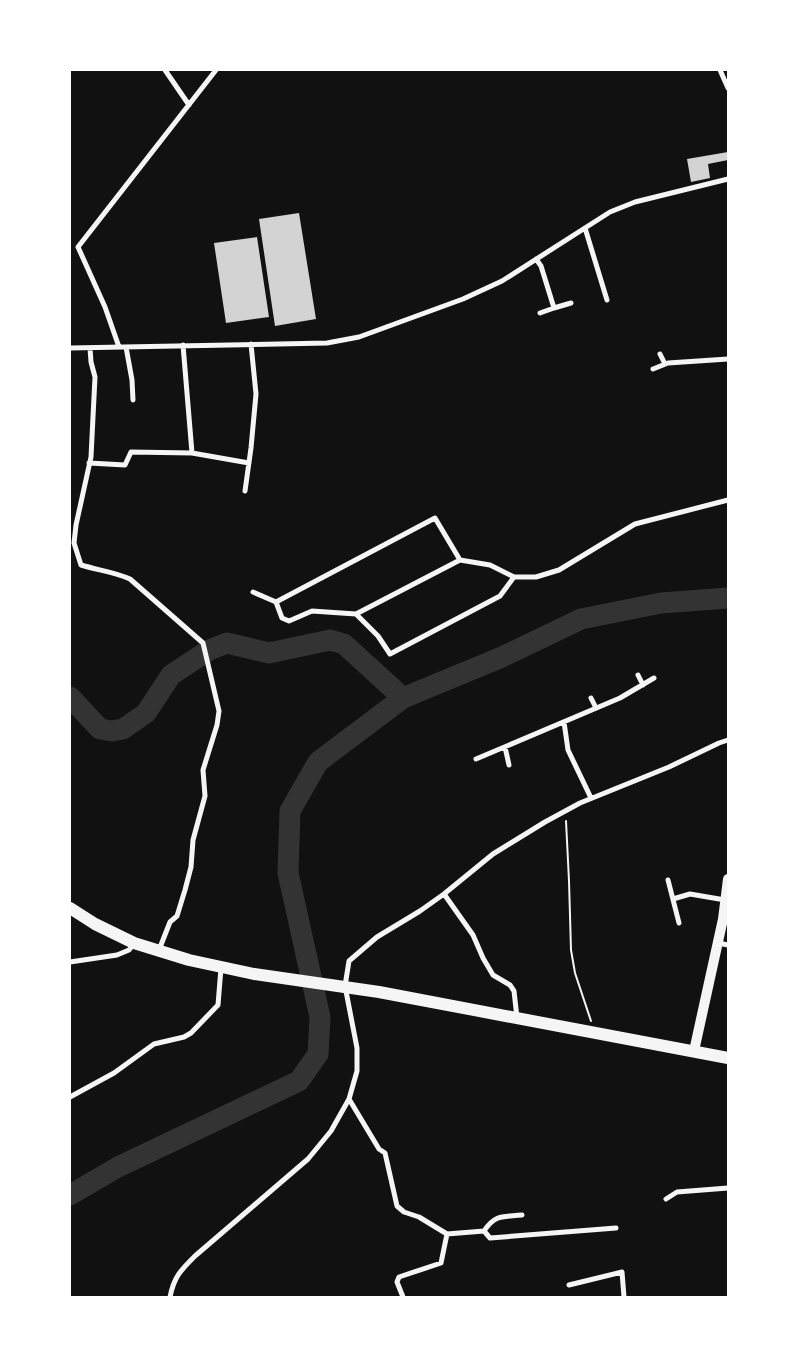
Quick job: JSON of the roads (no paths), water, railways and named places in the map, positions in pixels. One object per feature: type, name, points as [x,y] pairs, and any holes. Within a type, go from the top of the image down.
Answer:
[{"type":"highway","points":[[70,908],[95,924],[134,943],[159,952],[221,967],[344,986],[728,1058]]},
{"type":"main road","points":[[694,1051],[723,944],[728,879]]},
{"type":"street","points":[[165,70],[189,105]]},
{"type":"street","points":[[119,347],[105,307],[78,247],[216,70]]},
{"type":"street","points":[[720,70],[728,88]]},
{"type":"street","points":[[70,348],[327,343],[360,337],[463,299],[502,281],[610,212],[635,202],[728,180]]},
{"type":"street","points":[[585,228],[607,300]]},
{"type":"street","points":[[536,259],[541,266],[554,308]]},
{"type":"street","points":[[540,313],[571,303]]},
{"type":"street","points":[[245,490],[256,394],[251,344]]},
{"type":"street","points":[[184,345],[192,453]]},
{"type":"street","points":[[126,347],[132,380],[133,400]]},
{"type":"street","points":[[90,348],[95,377],[95,401],[89,463],[74,543],[81,565],[122,575],[130,579],[203,643],[219,711],[217,725],[203,770],[205,796],[193,840],[191,867],[186,890],[177,916],[170,922],[159,952]]},
{"type":"street","points":[[660,354],[665,364]]},
{"type":"street","points":[[653,369],[665,364],[728,359]]},
{"type":"street","points":[[89,463],[125,465],[131,452],[192,453],[249,463]]},
{"type":"street","points":[[253,592],[276,602],[282,618],[289,621],[312,611],[356,614],[460,560],[490,565],[514,577],[536,577],[559,570],[635,524],[728,500]]},
{"type":"street","points":[[276,602],[435,518],[460,560]]},
{"type":"street","points":[[356,614],[378,636],[390,654],[500,596],[514,577]]},
{"type":"street","points":[[638,675],[643,686]]},
{"type":"street","points":[[476,758],[596,708],[643,686],[654,678]]},
{"type":"street","points":[[591,698],[596,708]]},
{"type":"street","points":[[564,722],[568,750],[591,798]]},
{"type":"street","points":[[170,1297],[172,1284],[177,1274],[195,1256],[308,1158],[331,1131],[349,1100],[356,1071],[357,1048],[344,986],[350,961],[377,937],[444,894],[493,854],[565,811],[591,798],[635,782],[728,740]]},
{"type":"street","points":[[504,747],[509,765]]},
{"type":"street","points":[[668,880],[679,923]]},
{"type":"street","points":[[444,894],[473,935],[493,976],[510,985],[514,991],[518,1018]]},
{"type":"street","points":[[673,899],[690,894],[725,900]]},
{"type":"street","points":[[70,962],[117,956],[130,950],[134,943]]},
{"type":"street","points":[[70,1097],[114,1073],[154,1044],[184,1038],[191,1033],[218,1006],[221,967]]},
{"type":"street","points":[[349,1100],[385,1153],[397,1206],[404,1212],[419,1217],[447,1234],[484,1231]]},
{"type":"street","points":[[666,1199],[677,1192],[728,1188]]},
{"type":"street","points":[[484,1231],[496,1217],[522,1215]]},
{"type":"street","points":[[484,1231],[490,1238],[616,1228]]},
{"type":"street","points":[[403,1297],[397,1282],[399,1277],[441,1263],[447,1234]]},
{"type":"street","points":[[570,1284],[622,1272],[624,1297]]},
{"type":"waterway","points":[[70,1195],[118,1167],[299,1081],[318,1054],[320,1017],[288,873],[290,811],[318,762],[403,698],[502,657],[581,619],[661,603],[728,598]]},
{"type":"waterway","points":[[70,697],[100,729],[112,731],[123,729],[146,713],[171,675],[209,650],[227,643],[269,653],[330,640],[344,644],[403,698]]}]
